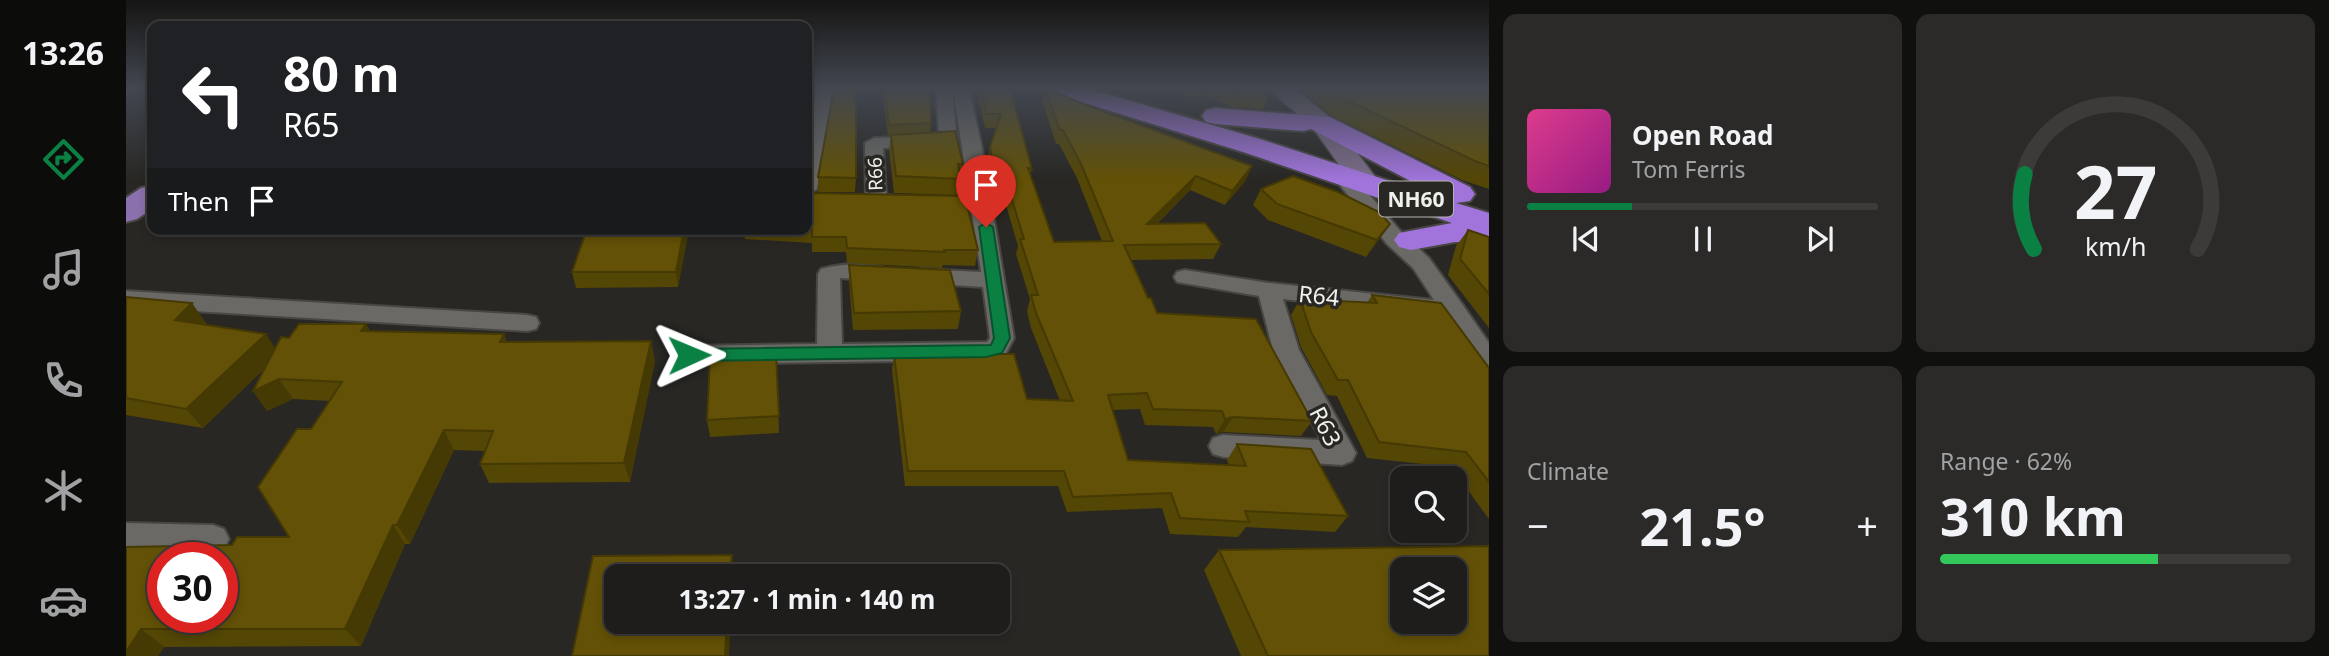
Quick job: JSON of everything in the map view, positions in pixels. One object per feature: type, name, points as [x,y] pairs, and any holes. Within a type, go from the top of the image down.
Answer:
[{"type":"highway","points":[[1166,120],[1253,146],[1349,170]]},
{"type":"highway","name":"NH60","points":[[1207,120],[1486,217]]},
{"type":"highway","points":[[1248,120],[1312,122],[1486,217]]},
{"type":"highway","points":[[1253,146],[1380,220]]},
{"type":"highway","points":[[1416,251],[1444,233],[1486,217]]},
{"type":"main road","points":[[126,185],[147,172]]},
{"type":"main road","points":[[126,212],[147,198]]},
{"type":"street","points":[[812,161],[819,120]]},
{"type":"street","points":[[689,355],[996,349],[1002,338],[994,280],[953,120]]},
{"type":"street","points":[[960,120],[960,142]]},
{"type":"street","points":[[1309,120],[1312,122]]},
{"type":"street","points":[[1310,120],[1416,251],[1489,362]]},
{"type":"street","name":"R66","points":[[927,202],[876,201],[874,144],[879,141],[960,142]]},
{"type":"street","points":[[1349,170],[1395,239],[1416,251]]},
{"type":"street","points":[[851,201],[876,201]]},
{"type":"street","points":[[830,354],[827,278],[834,272],[994,280]]},
{"type":"street","name":"R64","points":[[1185,277],[1269,290],[1454,310]]},
{"type":"street","name":"R63","points":[[1223,446],[1342,453],[1286,350],[1269,290]]},
{"type":"street","points":[[126,299],[527,323]]},
{"type":"street","points":[[126,537],[213,540]]},
{"type":"building","points":[[828,120],[856,120],[856,178],[818,177]]},
{"type":"building","points":[[888,120],[931,120],[931,123],[889,125]]},
{"type":"building","points":[[999,120],[1018,120],[1032,169],[1028,168],[1054,242],[1113,241],[1081,164],[1056,120],[1126,120],[1252,166],[1232,191],[1196,176],[1147,224],[1205,223],[1221,244],[1124,245],[1157,313],[1256,319],[1312,421],[1233,417],[1225,419],[1222,411],[1153,409],[1147,393],[1108,395],[1128,460],[1246,466],[1237,444],[1311,449],[1348,516],[1245,511],[1249,522],[1180,518],[1171,493],[1073,497],[1064,471],[908,471],[894,354],[1014,354],[1027,399],[1073,401],[1036,313],[1031,295],[1038,295],[1020,239],[1024,239],[1009,190],[1004,190],[996,166],[993,166],[990,147]]},
{"type":"building","points":[[1388,120],[1489,120],[1489,166]]},
{"type":"building","points":[[955,131],[963,164],[958,164],[961,179],[896,176],[891,135]]},
{"type":"building","points":[[1293,176],[1338,192],[1379,212],[1390,224],[1377,240],[1277,204],[1261,189]]},
{"type":"building","points":[[812,193],[965,196],[978,250],[944,250],[945,252],[847,248],[846,237],[812,235]]},
{"type":"building","points":[[1468,230],[1489,237],[1489,294],[1460,259]]},
{"type":"building","points":[[585,235],[683,235],[676,272],[572,272]]},
{"type":"building","points":[[849,265],[950,270],[961,311],[854,313]]},
{"type":"building","points":[[1372,295],[1441,303],[1489,368],[1489,482],[1466,452],[1379,442],[1348,380],[1338,380],[1311,332],[1300,299],[1377,303]]},
{"type":"building","points":[[126,297],[192,303],[175,320],[266,334],[186,409],[126,398]]},
{"type":"building","points":[[299,324],[366,324],[361,331],[504,334],[500,342],[651,341],[624,463],[480,464],[493,431],[444,430],[397,525],[393,525],[345,629],[238,629],[238,542],[234,542],[237,537],[289,537],[258,487],[297,429],[311,429],[342,382],[279,379],[253,391],[281,337],[289,338]]},
{"type":"building","points":[[776,353],[779,416],[707,420],[710,356]]},
{"type":"building","points":[[1489,546],[1489,656],[1268,656],[1219,550]]},
{"type":"building","points":[[126,547],[147,547],[147,629],[141,629],[126,652]]},
{"type":"building","points":[[732,555],[731,564],[604,564],[604,634],[726,634],[725,656],[572,656],[593,556]]},
{"type":"route","points":[[689,355],[996,349],[1002,338],[986,227]]}]
